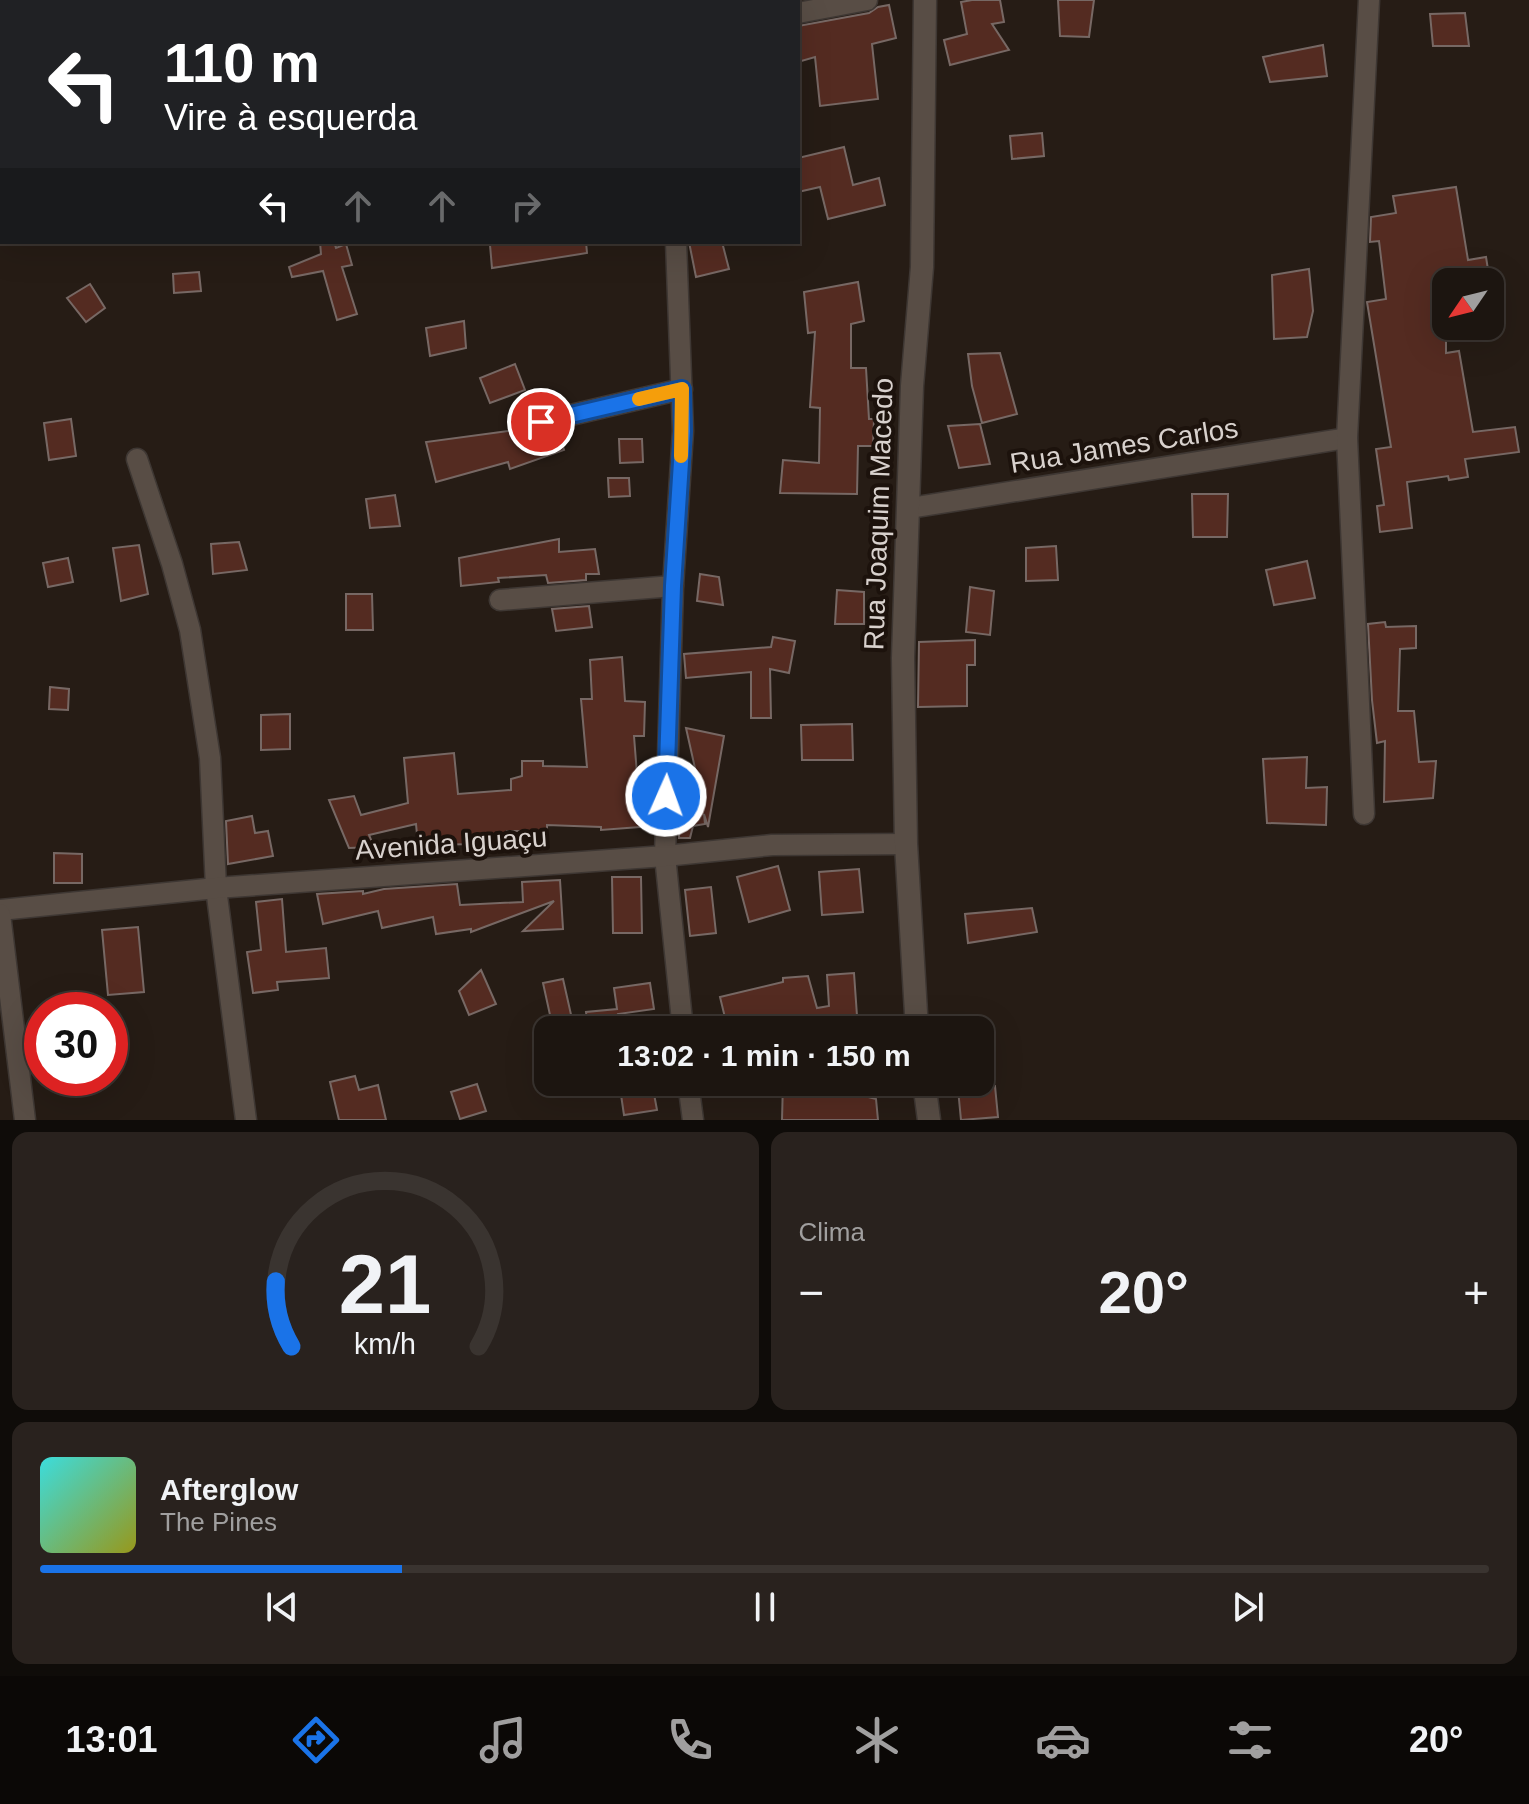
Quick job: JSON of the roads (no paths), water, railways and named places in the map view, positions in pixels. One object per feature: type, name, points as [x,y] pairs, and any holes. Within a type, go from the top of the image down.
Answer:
[{"type":"street","points":[[800,13],[867,0]]},
{"type":"street","name":"Rua Joaquim Macedo","points":[[916,1016],[906,844],[903,658],[912,386],[922,267],[925,0]]},
{"type":"street","points":[[1364,814],[1347,438],[1369,0]]},
{"type":"street","points":[[676,244],[683,431],[673,586],[665,856],[682,1016]]},
{"type":"street","points":[[541,422],[682,389]]},
{"type":"street","name":"Rua James Carlos","points":[[910,508],[1347,438]]},
{"type":"street","points":[[137,459],[157,514],[190,630],[210,758],[216,888],[246,1120]]},
{"type":"street","points":[[500,600],[673,586]]},
{"type":"street","name":"Avenida Iguaçu","points":[[0,912],[216,888],[665,856],[772,845],[906,844]]},
{"type":"street","points":[[0,912],[25,1120]]},
{"type":"street","points":[[690,1096],[693,1120]]},
{"type":"street","points":[[926,1096],[929,1120]]}]
